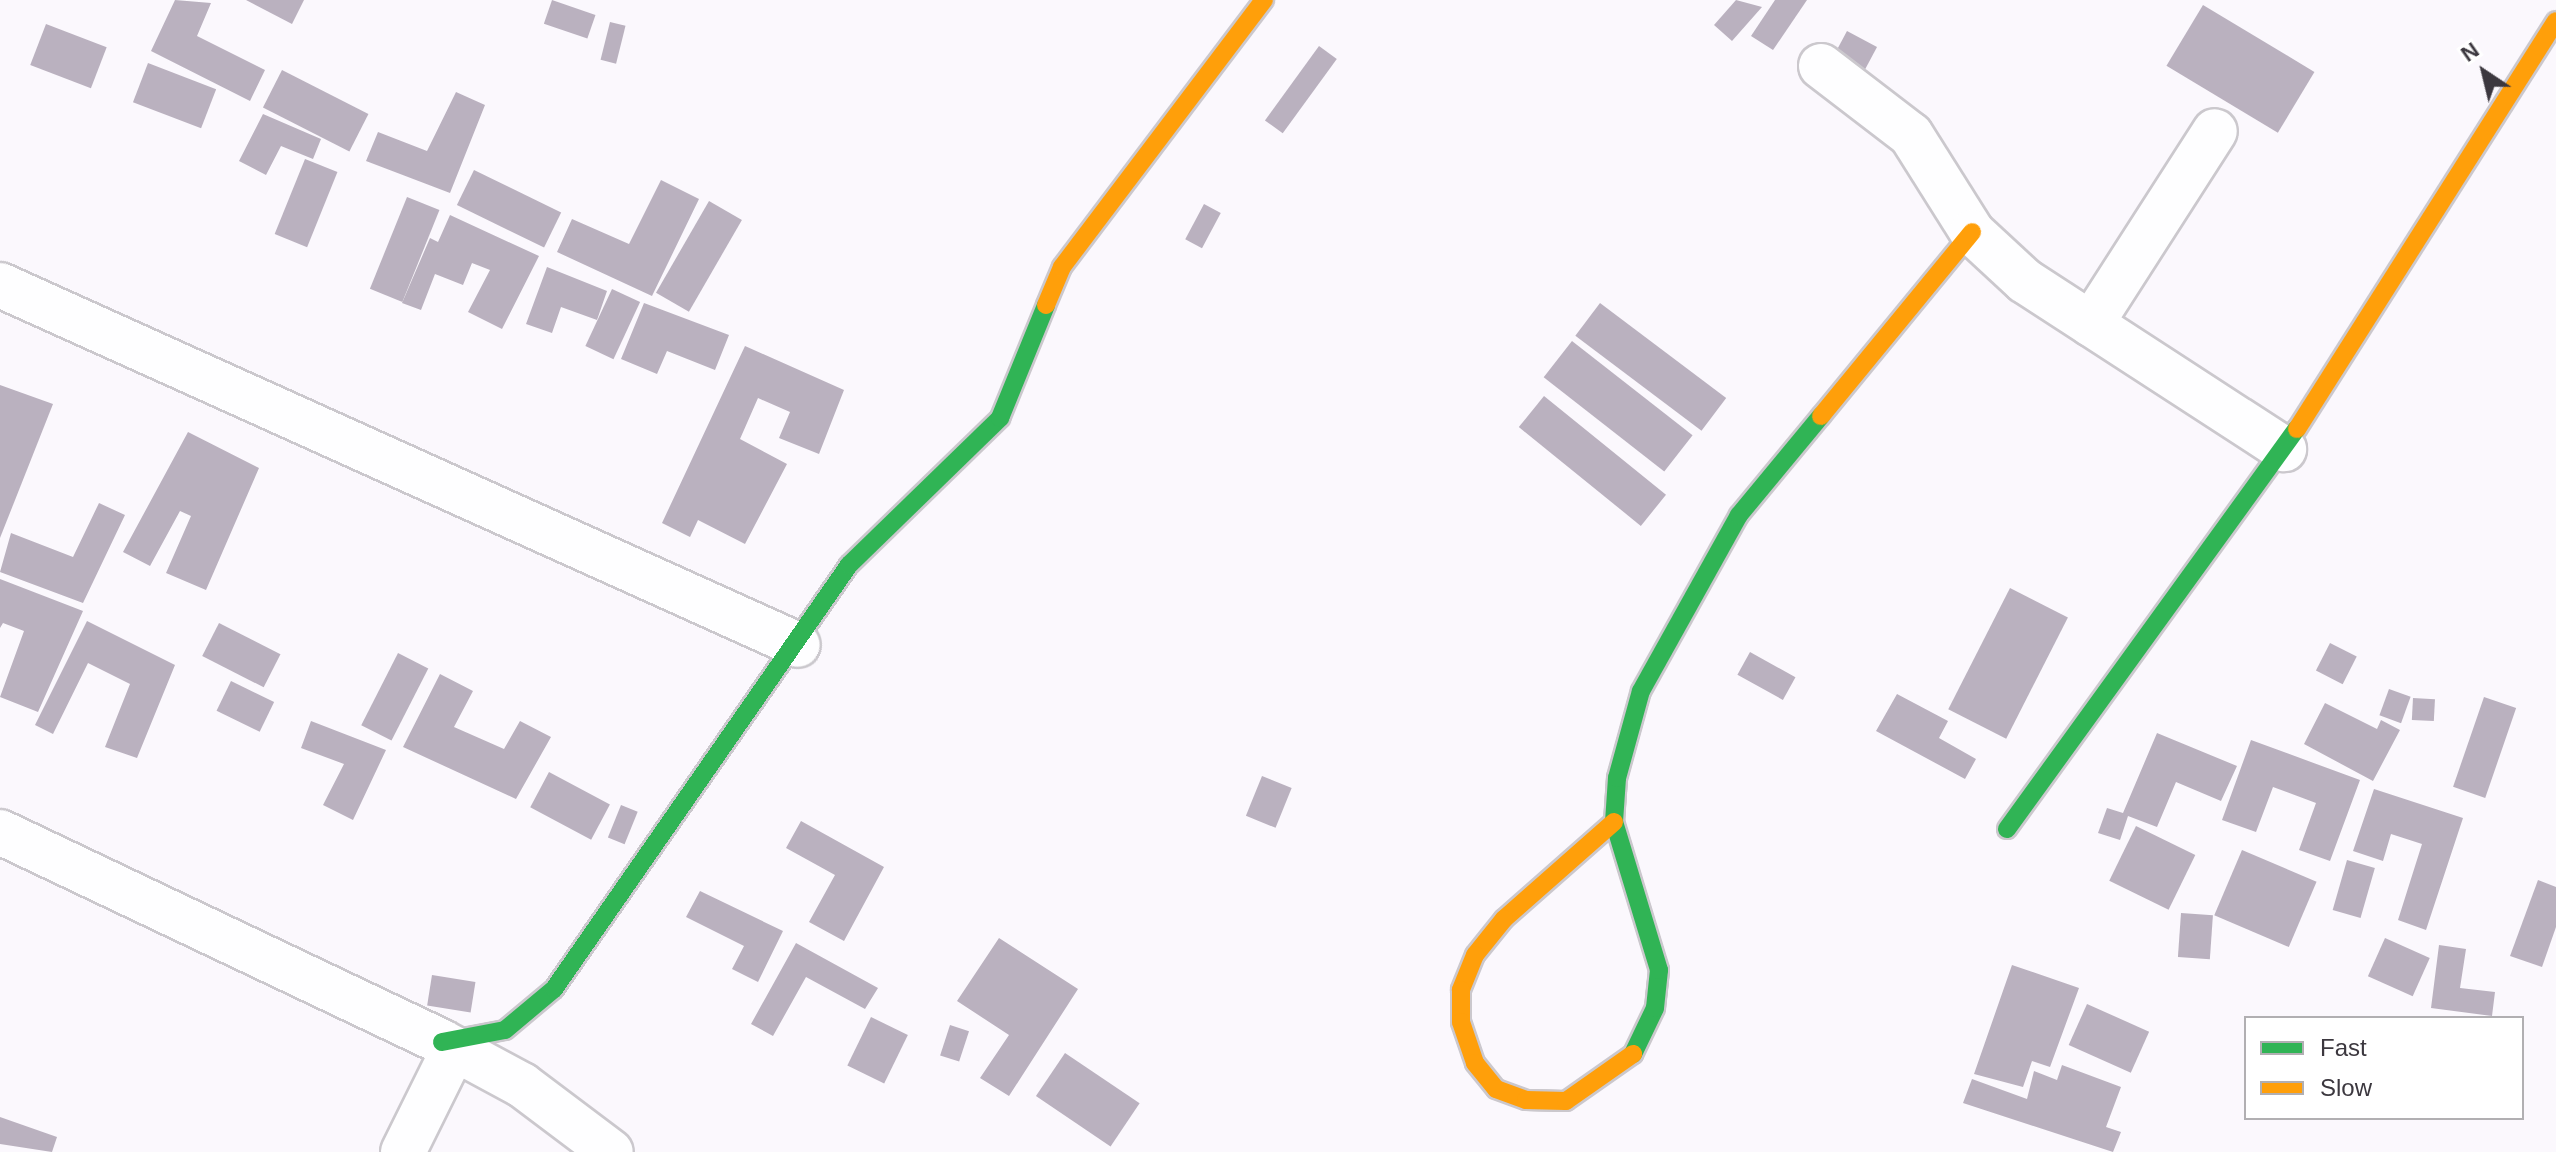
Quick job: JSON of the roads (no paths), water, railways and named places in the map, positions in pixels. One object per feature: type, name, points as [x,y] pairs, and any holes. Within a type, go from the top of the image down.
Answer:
[{"type":"street","points":[[448,1046],[505,1030],[554,989],[798,645],[849,565],[1000,418],[1062,267],[1264,0]]},
{"type":"street","points":[[2007,829],[2284,449],[2556,21]]},
{"type":"street","points":[[1821,66],[1911,135],[1972,232],[2025,281],[2284,449]]},
{"type":"street","points":[[2091,324],[2215,131]]},
{"type":"street","points":[[1614,822],[1504,919],[1475,955],[1461,990],[1461,1022],[1475,1063],[1496,1089],[1526,1100],[1566,1101],[1614,1073],[1640,1047],[1655,1008],[1659,970],[1614,822],[1617,778],[1641,691],[1739,515],[1972,232]]},
{"type":"street","points":[[0,285],[798,645]]},
{"type":"street","points":[[0,832],[448,1046],[522,1085],[611,1152]]},
{"type":"street","points":[[403,1152],[448,1046]]}]
